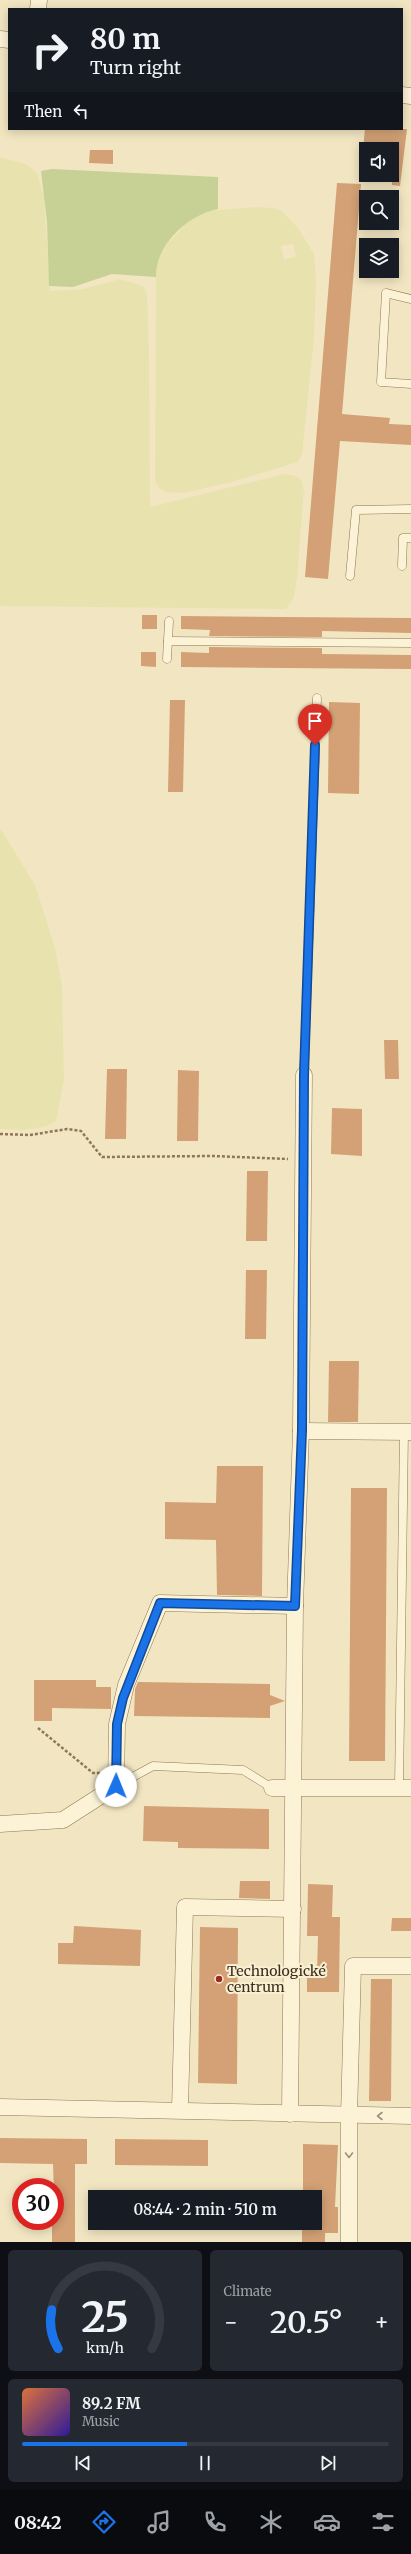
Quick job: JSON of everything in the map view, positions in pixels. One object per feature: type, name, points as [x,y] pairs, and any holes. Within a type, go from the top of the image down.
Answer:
[{"type":"street","points":[[290,2114],[295,1789],[295,1606],[302,1430],[304,1075]]},
{"type":"street","points":[[302,1430],[408,1432]]},
{"type":"street","points":[[0,1824],[63,1820],[116,1780],[117,1724],[126,1685],[160,1603],[295,1606]]},
{"type":"street","points":[[272,1788],[405,1788]]},
{"type":"street","points":[[180,2110],[185,1907],[293,1908]]},
{"type":"street","points":[[350,2242],[349,2116],[353,1966],[411,1966]]},
{"type":"street","points":[[0,2107],[180,2110],[349,2116],[411,2116]]},
{"type":"lane","points":[[411,299],[386,293],[381,382],[411,384]]},
{"type":"lane","points":[[350,576],[356,510],[411,509]]},
{"type":"lane","points":[[402,566],[403,538],[411,538]]},
{"type":"lane","points":[[167,659],[169,620]]},
{"type":"lane","points":[[168,641],[411,643]]},
{"type":"lane","points":[[304,1075],[317,698]]},
{"type":"lane","points":[[405,1788],[408,1432]]},
{"type":"lane","points":[[116,1780],[153,1766],[243,1770],[272,1788]]},
{"type":"path","points":[[0,1134],[30,1135],[67,1129],[81,1131],[102,1157],[212,1156],[304,1160]]},
{"type":"path","points":[[38,1728],[93,1773],[116,1780]]},
{"type":"shaded area","points":[[0,157],[26,164],[37,173],[44,197],[50,291],[83,289],[120,279],[143,286],[147,294],[149,350],[150,507],[285,474],[296,476],[301,480],[304,489],[297,578],[294,597],[286,609],[0,606]]},
{"type":"shaded area","points":[[257,207],[273,208],[282,211],[298,228],[314,254],[316,279],[314,338],[302,454],[298,462],[228,483],[183,493],[166,492],[159,488],[155,481],[156,270],[160,257],[167,244],[191,219],[205,211]],"holes":[[[293,244],[296,256],[284,260],[281,246]]]},
{"type":"shaded area","points":[[0,828],[35,885],[55,948],[62,986],[64,1080],[56,1121],[44,1127],[23,1130],[0,1129]]},
{"type":"green space","points":[[52,169],[218,177],[218,209],[196,217],[185,224],[176,233],[161,254],[157,265],[156,277],[112,274],[73,287],[49,286],[47,222],[41,171]]},
{"type":"building","points":[[407,129],[400,186],[392,185],[392,182],[399,182],[399,142],[364,142],[365,130]]},
{"type":"building","points":[[90,150],[113,150],[113,164],[89,163]]},
{"type":"building","points":[[337,183],[361,184],[361,190],[359,190],[359,208],[342,414],[390,418],[389,424],[411,425],[411,445],[340,441],[328,579],[305,577]]},
{"type":"building","points":[[142,615],[157,615],[157,629],[142,629]]},
{"type":"building","points":[[181,616],[411,618],[411,633],[322,631],[322,637],[209,636],[210,630],[181,629]]},
{"type":"building","points":[[209,647],[322,648],[322,654],[411,655],[411,669],[181,667],[181,652],[209,653]]},
{"type":"building","points":[[141,652],[156,652],[156,667],[141,666]]},
{"type":"building","points":[[170,700],[185,700],[183,792],[168,792]]},
{"type":"building","points":[[329,702],[360,703],[359,794],[328,793]]},
{"type":"building","points":[[384,1040],[398,1040],[399,1079],[385,1079]]},
{"type":"building","points":[[107,1069],[127,1069],[126,1139],[105,1139]]},
{"type":"building","points":[[178,1070],[199,1071],[198,1141],[177,1141]]},
{"type":"building","points":[[332,1108],[362,1109],[362,1156],[331,1154]]},
{"type":"building","points":[[247,1171],[268,1171],[267,1241],[246,1241]]},
{"type":"building","points":[[246,1270],[267,1270],[266,1339],[245,1339]]},
{"type":"building","points":[[329,1361],[359,1361],[358,1422],[328,1422]]},
{"type":"building","points":[[217,1466],[263,1466],[262,1596],[217,1595],[216,1540],[165,1539],[165,1502],[216,1503]]},
{"type":"building","points":[[351,1488],[387,1488],[385,1761],[349,1761]]},
{"type":"building","points":[[34,1680],[96,1680],[96,1687],[111,1687],[111,1709],[52,1708],[52,1721],[34,1721]]},
{"type":"building","points":[[138,1682],[270,1684],[270,1695],[285,1701],[270,1706],[270,1718],[134,1716],[135,1689]]},
{"type":"building","points":[[144,1806],[269,1809],[269,1849],[178,1848],[178,1842],[143,1841]]},
{"type":"building","points":[[240,1881],[270,1881],[270,1899],[239,1898]]},
{"type":"building","points":[[308,1884],[333,1885],[332,1917],[340,1917],[339,1992],[307,1992],[307,1973],[317,1973],[318,1936],[307,1936]]},
{"type":"building","points":[[392,1918],[411,1918],[411,1931],[391,1931]]},
{"type":"building","points":[[74,1926],[141,1930],[140,1966],[58,1964],[58,1943],[73,1943]]},
{"type":"building","name":"Technologické centrum","points":[[200,1927],[238,1928],[237,2084],[198,2083]]},
{"type":"building","points":[[371,1979],[392,1979],[391,2101],[369,2101]]},
{"type":"building","points":[[0,2138],[87,2139],[87,2164],[75,2164],[75,2242],[52,2242],[52,2230],[64,2230],[64,2178],[53,2178],[53,2164],[0,2163]]},
{"type":"building","points":[[115,2139],[208,2140],[208,2166],[115,2165]]},
{"type":"building","points":[[303,2144],[338,2145],[335,2207],[338,2207],[338,2233],[325,2233],[325,2242],[302,2242],[302,2230],[322,2230],[322,2190],[303,2190]]},
{"type":"place","name":"Technologické centrum","points":[[219,1979]]},
{"type":"route","points":[[116,1786],[117,1724],[126,1685],[160,1603],[295,1606],[302,1430],[304,1075],[315,745]]}]
